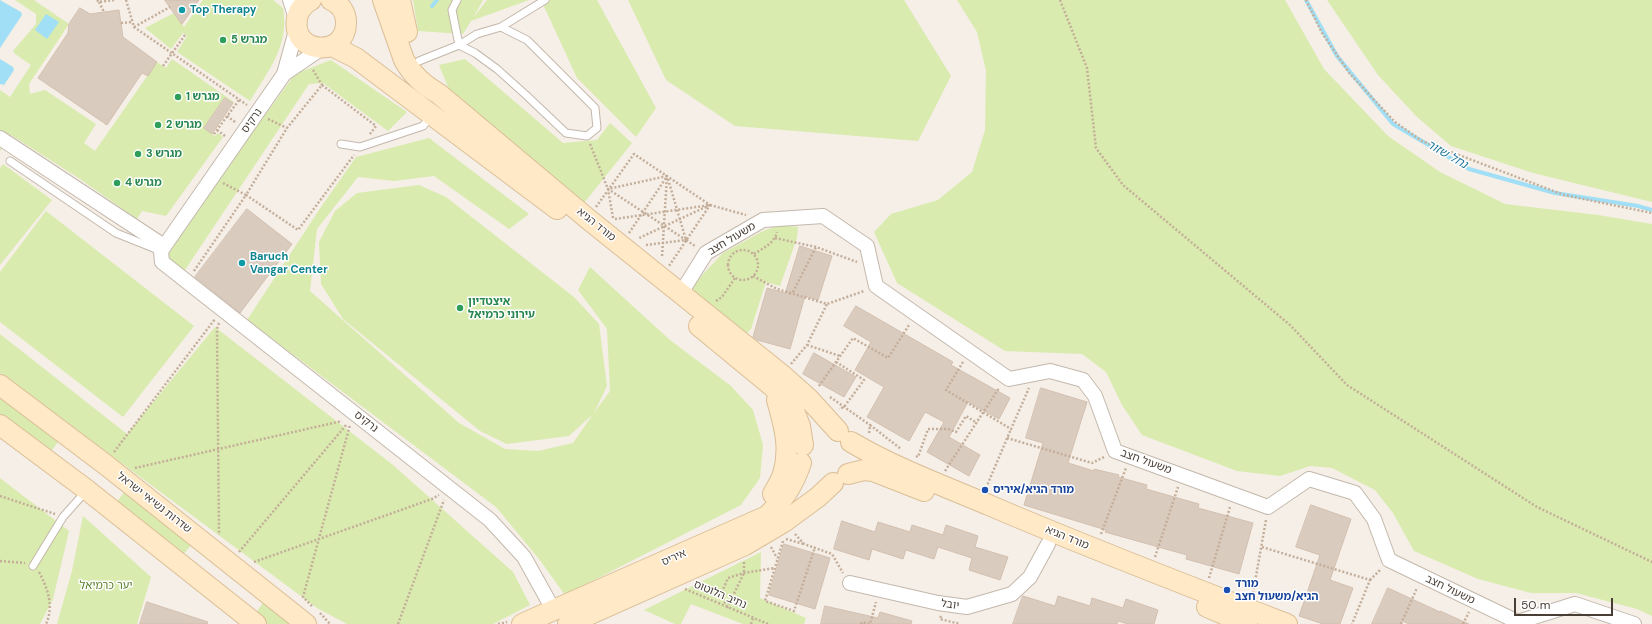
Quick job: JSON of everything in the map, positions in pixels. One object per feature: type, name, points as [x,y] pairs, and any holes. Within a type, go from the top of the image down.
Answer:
[{"type":"street","points":[[290,0],[297,24]]},
{"type":"street","points":[[297,24],[301,8],[311,0]]},
{"type":"street","points":[[327,47],[339,41],[344,35],[346,28],[344,12],[334,0]]},
{"type":"street","name":"מורד הגיא","points":[[383,0],[395,36],[409,69],[422,83],[439,94],[588,219],[704,312],[777,380],[793,408],[800,426],[802,454]]},
{"type":"street","points":[[400,0],[406,29],[416,55],[439,94]]},
{"type":"street","name":"מורד הגיא","points":[[297,24],[302,39],[308,44],[316,48],[327,47],[356,58],[580,227],[777,380],[809,399],[844,437],[867,452],[980,502],[1205,592],[1247,620]]},
{"type":"street","name":"נרקיס","points":[[297,24],[284,74],[162,249],[162,262],[490,520],[524,557],[561,617]]},
{"type":"street","points":[[395,36],[416,55]]},
{"type":"street","name":"נרקיס","points":[[284,74],[327,47]]},
{"type":"street","points":[[0,138],[162,249]]},
{"type":"street","name":"משעול חצב","points":[[681,293],[706,253],[763,220],[823,216],[867,246],[876,286]]},
{"type":"street","points":[[876,286],[1006,377]]},
{"type":"street","name":"משעול חצב","points":[[1006,377],[1009,379],[1050,371],[1083,380],[1095,396],[1115,451],[1268,507],[1309,479],[1355,493],[1374,519],[1389,560],[1518,622],[1575,604],[1634,624]]},
{"type":"street","points":[[748,525],[762,510],[776,489],[783,475],[787,453],[786,429],[777,380]]},
{"type":"street","name":"שדרות נשיאי ישראל","points":[[0,386],[106,465],[229,562],[313,615]]},
{"type":"street","points":[[0,425],[87,490],[256,624]]},
{"type":"street","points":[[825,429],[844,437],[854,449],[855,458],[853,467],[840,478],[824,484],[812,479],[804,470],[802,454],[808,437],[825,429]]},
{"type":"street","name":"איריס","points":[[561,617],[766,516],[782,501],[795,480],[802,454]]},
{"type":"street","name":"מורד הגיא","points":[[840,478],[864,470],[873,471],[1048,544],[1247,620],[1287,624]]},
{"type":"street","name":"איריס","points":[[522,624],[561,617],[666,580],[745,545],[784,522],[818,497],[840,478]]},
{"type":"street","name":"יובל","points":[[850,583],[938,603],[967,607],[1012,594],[1030,577],[1048,544]]},
{"type":"lane","points":[[457,0],[452,10],[459,45]]},
{"type":"lane","points":[[416,55],[459,45],[477,34],[500,27],[545,0]]},
{"type":"lane","points":[[459,45],[474,53],[497,69],[566,134],[587,136],[597,128],[595,108],[527,40],[500,27]]},
{"type":"lane","points":[[341,144],[360,147],[423,126],[433,115]]},
{"type":"lane","points":[[10,161],[116,233],[162,249]]},
{"type":"lane","points":[[33,566],[63,517],[87,490]]},
{"type":"path","points":[[104,12],[98,1],[115,0]]},
{"type":"path","points":[[126,0],[134,27],[244,103]]},
{"type":"path","points":[[1060,0],[1087,68],[1096,148],[1123,185],[1290,325],[1347,385],[1538,507],[1652,562]]},
{"type":"path","points":[[1306,0],[1322,33],[1350,74],[1396,122],[1422,141],[1564,195],[1652,213]]},
{"type":"path","points":[[134,27],[170,7]]},
{"type":"path","points":[[121,23],[132,22]]},
{"type":"path","points":[[163,66],[185,35]]},
{"type":"path","points":[[212,178],[246,195],[298,230],[376,126],[322,85],[312,68]]},
{"type":"path","points":[[187,282],[246,195],[287,128],[322,85]]},
{"type":"path","points":[[214,134],[239,100]]},
{"type":"path","points":[[257,113],[287,128]]},
{"type":"path","points":[[227,116],[237,123]]},
{"type":"path","points":[[217,130],[227,137]]},
{"type":"path","points":[[587,136],[608,190],[613,220],[622,246]]},
{"type":"path","points":[[588,219],[634,154],[710,205],[763,220]]},
{"type":"path","points":[[608,190],[667,176]]},
{"type":"path","points":[[667,176],[686,240]]},
{"type":"path","points":[[662,278],[662,244],[667,176]]},
{"type":"path","points":[[622,246],[667,176]]},
{"type":"path","points":[[608,190],[642,214]]},
{"type":"path","points":[[588,219],[613,220],[642,214],[710,205]]},
{"type":"path","points":[[622,246],[710,205]]},
{"type":"path","points":[[662,278],[710,205]]},
{"type":"path","points":[[647,214],[664,227],[686,240]]},
{"type":"path","points":[[754,254],[768,246],[776,238],[781,219]]},
{"type":"path","points":[[776,238],[816,247],[872,267]]},
{"type":"path","points":[[622,246],[662,244],[686,240]]},
{"type":"path","points":[[788,294],[793,292],[816,247]]},
{"type":"path","points":[[740,250],[745,250],[754,254],[758,263],[756,272],[753,276],[745,280],[735,278],[731,275],[728,265],[731,255],[740,250]]},
{"type":"path","points":[[753,276],[777,288],[828,304],[876,286]]},
{"type":"path","points":[[704,312],[722,297],[735,278]]},
{"type":"path","points":[[777,380],[807,345],[828,304]]},
{"type":"path","points":[[219,536],[217,329],[223,310]]},
{"type":"path","points":[[223,310],[111,455],[106,465],[129,469],[339,423],[355,414]]},
{"type":"path","points":[[809,399],[853,338],[888,358],[916,314]]},
{"type":"path","points":[[807,345],[840,356]]},
{"type":"path","points":[[970,352],[946,390],[1011,429]]},
{"type":"path","points":[[824,416],[844,407],[864,380],[836,362]]},
{"type":"path","points":[[980,502],[1036,374]]},
{"type":"path","points":[[949,464],[1006,377]]},
{"type":"path","points":[[330,624],[313,615],[302,597],[348,429],[355,414]]},
{"type":"path","points":[[229,562],[355,414]]},
{"type":"path","points":[[911,454],[918,457],[928,429],[948,429],[956,432],[966,416],[977,422]]},
{"type":"path","points":[[1007,438],[1092,463],[1115,451]]},
{"type":"path","points":[[1095,549],[1130,456]]},
{"type":"path","points":[[1150,571],[1182,476]]},
{"type":"path","points":[[229,562],[255,562],[432,499],[450,488]]},
{"type":"path","points":[[398,624],[440,507],[450,488]]},
{"type":"path","points":[[1205,592],[1234,494]]},
{"type":"path","points":[[0,496],[63,517]]},
{"type":"path","points":[[1247,620],[1262,547],[1268,507]]},
{"type":"path","points":[[784,522],[804,544]]},
{"type":"path","points":[[814,547],[794,611],[765,601],[784,538],[814,547],[832,554],[850,583]]},
{"type":"path","points":[[1262,547],[1370,580],[1352,624]]},
{"type":"path","points":[[0,561],[19,562],[33,566],[39,571],[48,589],[50,614],[46,624]]},
{"type":"path","points":[[727,608],[721,594],[728,578],[744,573],[774,568]]},
{"type":"path","points":[[727,608],[744,573]]},
{"type":"path","points":[[1401,624],[1423,576]]},
{"type":"path","name":"נתיב הלוטוס","points":[[666,580],[727,608],[768,624]]},
{"type":"path","points":[[861,624],[862,622],[870,624],[880,590]]},
{"type":"path","points":[[752,624],[753,618]]},
{"type":"green space","points":[[15,0],[34,0],[69,24],[29,84],[30,94],[45,90],[96,124],[84,143],[95,151],[157,62],[166,68],[172,59],[234,102],[233,103],[225,98],[215,111],[224,117],[222,119],[214,113],[204,128],[215,136],[218,133],[223,137],[166,216],[142,211],[137,219],[77,177],[11,135],[0,151],[0,90],[10,97],[31,65],[13,51],[36,24],[36,14]]},
{"type":"green space","points":[[203,0],[273,0],[283,8],[283,34],[280,46],[270,68],[250,101],[177,52],[187,36],[183,33],[171,49],[145,28],[174,13],[184,27]]},
{"type":"green space","points":[[413,0],[483,0],[473,18],[487,0],[529,0],[471,21],[463,34],[418,31]]},
{"type":"green space","points":[[541,0],[597,0],[656,108],[636,137],[577,78]]},
{"type":"green space","points":[[628,0],[904,0],[951,76],[918,141],[735,126],[666,80]]},
{"type":"green space","points":[[957,0],[1285,0],[1324,69],[1388,136],[1440,172],[1505,204],[1598,215],[1652,224],[1652,616],[1637,609],[1576,593],[1531,593],[1478,579],[1414,551],[1393,513],[1375,490],[1332,468],[1310,466],[1280,476],[1237,471],[1142,435],[1122,405],[1106,372],[1082,354],[1005,351],[897,283],[874,232],[891,214],[938,200],[972,172],[985,130],[986,71],[977,32]]},
{"type":"green space","points":[[1327,0],[1652,0],[1652,202],[1533,173],[1451,146],[1416,116],[1378,75]]},
{"type":"green space","points":[[465,59],[563,143],[597,140],[610,123],[632,143],[584,203],[450,92],[439,65]]},
{"type":"green space","points":[[331,60],[407,112],[388,131],[323,83],[309,84],[181,276],[169,265],[168,248],[295,74]]},
{"type":"green space","points":[[429,138],[529,214],[509,229],[434,176],[394,181],[358,177],[317,229],[310,291],[459,423],[505,449],[538,451],[573,443],[593,414],[569,436],[507,444],[480,431],[343,319],[321,284],[319,242],[335,211],[357,193],[419,185],[446,197],[574,297],[599,324],[607,386],[594,413],[610,391],[607,329],[578,290],[590,267],[670,340],[731,386],[753,410],[763,445],[760,478],[741,505],[565,595],[539,559],[496,507],[247,320],[319,210],[356,157]]},
{"type":"green space","points":[[3,164],[52,200],[0,265],[0,168]]},
{"type":"green space","points":[[46,211],[194,326],[123,417],[0,322],[0,272]]},
{"type":"green space","points":[[779,225],[798,227],[797,238],[780,286],[766,282],[751,329],[742,338],[690,288],[723,253],[763,231]]},
{"type":"green space","points":[[215,327],[393,465],[513,572],[530,605],[493,624],[347,624],[317,608],[0,373],[0,334],[127,434]]},
{"type":"green space","points":[[0,395],[60,439],[50,453],[0,414]]},
{"type":"green space","points":[[0,478],[69,531],[53,599],[40,624],[0,624]]},
{"type":"green space","points":[[125,491],[192,544],[182,556],[116,503]]},
{"type":"green space","name":"יער כרמיאל","points":[[83,516],[151,577],[137,624],[57,624],[72,571]]},
{"type":"green space","points":[[761,552],[760,598],[806,618],[804,624],[743,624],[691,604],[681,624],[675,624],[644,610]]},
{"type":"green space","points":[[263,603],[291,624],[268,624],[255,614]]},
{"type":"water","points":[[0,0],[21,12],[22,15],[0,48]]},
{"type":"water","points":[[46,14],[59,22],[47,39],[35,30]]},
{"type":"water","points":[[0,59],[13,67],[14,70],[4,85],[0,84]]},
{"type":"building","name":"Top Therapy","points":[[165,0],[199,0],[182,24]]},
{"type":"building","points":[[80,8],[90,14],[119,10],[123,37],[157,62],[148,76],[142,73],[107,125],[38,78],[68,33],[69,24]]},
{"type":"building","points":[[225,98],[233,103],[212,134],[204,128]]},
{"type":"building","name":"Baruch Vangar Center","points":[[247,209],[292,244],[240,313],[195,277]]},
{"type":"building","points":[[800,246],[832,256],[818,300],[805,296],[790,349],[757,340],[753,337],[767,288],[785,293]]},
{"type":"building","points":[[856,306],[953,362],[951,365],[1010,398],[999,419],[968,402],[949,437],[980,455],[969,476],[927,452],[944,422],[925,412],[909,441],[867,417],[884,387],[855,370],[871,342],[844,326]]},
{"type":"building","points":[[814,353],[856,377],[844,397],[803,374]]},
{"type":"building","points":[[1041,388],[1087,402],[1068,463],[1094,471],[1094,469],[1119,475],[1118,477],[1147,485],[1146,489],[1199,504],[1198,508],[1253,523],[1239,574],[1186,559],[1187,555],[1105,532],[1106,530],[1024,505],[1043,443],[1026,438]]},
{"type":"building","points":[[1311,505],[1351,519],[1330,580],[1353,588],[1340,624],[1323,624],[1299,616],[1320,555],[1296,547]]},
{"type":"building","points":[[842,521],[875,532],[878,522],[910,532],[912,525],[943,535],[946,525],[978,536],[975,547],[1008,557],[1000,580],[969,570],[972,558],[938,547],[934,559],[906,550],[903,559],[872,549],[869,560],[834,549]]},
{"type":"building","points":[[784,544],[830,558],[815,609],[769,595]]},
{"type":"building","points":[[1388,588],[1469,624],[1409,624],[1402,621],[1400,624],[1372,624]]},
{"type":"building","points":[[1023,596],[1055,606],[1058,596],[1090,606],[1092,598],[1123,608],[1126,599],[1158,610],[1154,624],[1128,624],[1118,621],[1117,624],[1013,624]]},
{"type":"building","points":[[147,602],[208,622],[207,624],[140,624]]},
{"type":"building","points":[[825,606],[878,618],[880,612],[912,621],[911,624],[821,624]]},
{"type":"waterway","points":[[432,6],[437,0]]},
{"type":"waterway","name":"נחל שזור","points":[[1306,0],[1337,56],[1393,124],[1469,169],[1555,193],[1638,206],[1652,210]]},
{"type":"place","name":"Top Therapy","points":[[182,10]]},
{"type":"place","name":"מגרש 5","points":[[223,40]]},
{"type":"place","name":"מגרש 1","points":[[178,97]]},
{"type":"place","name":"מגרש 2","points":[[158,125]]},
{"type":"place","name":"מגרש 3","points":[[138,154]]},
{"type":"place","name":"מגרש 4","points":[[117,183]]},
{"type":"place","name":"Baruch Vangar Center","points":[[242,263]]},
{"type":"place","name":"איצטדיון עירוני כרמיאל","points":[[460,308]]},
{"type":"place","name":"מורד הגיא/איריס","points":[[985,490]]},
{"type":"place","name":"מורד הגיא/משעול חצב","points":[[1227,590]]}]
